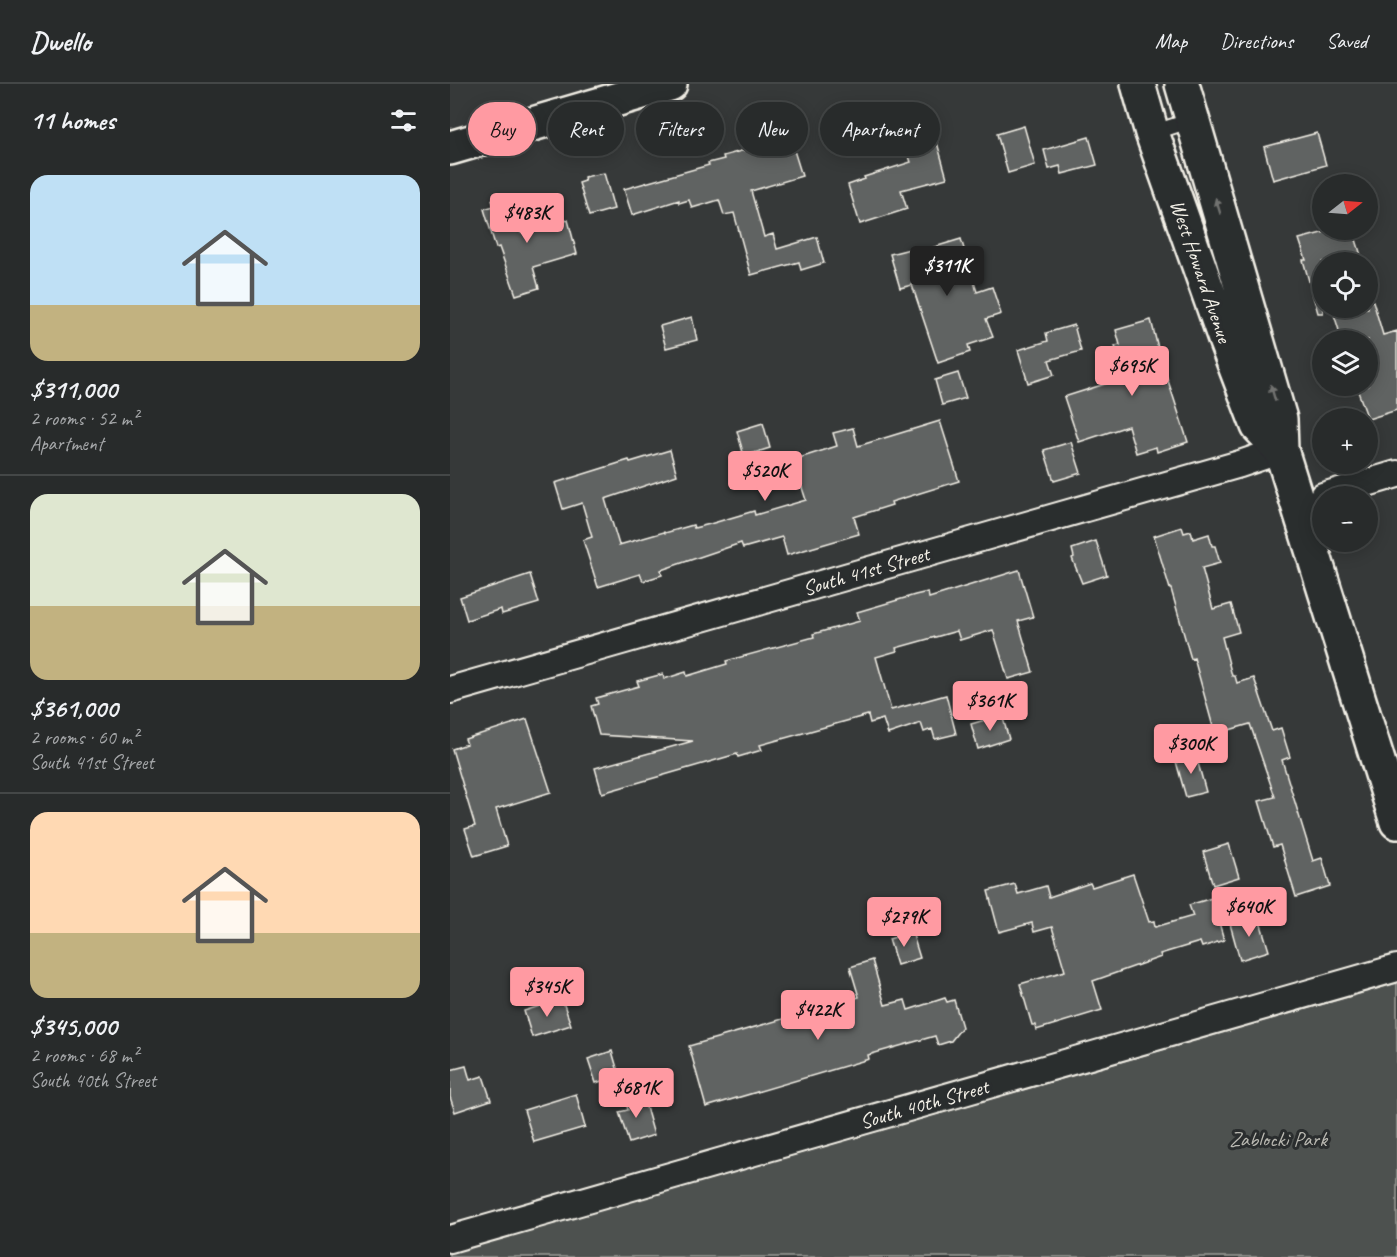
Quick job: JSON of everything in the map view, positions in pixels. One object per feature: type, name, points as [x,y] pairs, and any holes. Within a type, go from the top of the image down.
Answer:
[{"type":"street","points":[[450,148],[670,84]]},
{"type":"street","name":"West Howard Avenue","points":[[1138,84],[1152,132],[1241,337],[1281,418],[1281,450],[1312,495]]},
{"type":"street","name":"West Howard Avenue","points":[[1182,84],[1241,337]]},
{"type":"street","name":"South 41st Street","points":[[450,690],[1281,450]]},
{"type":"street","points":[[1358,486],[1397,474]]},
{"type":"street","name":"West Howard Avenue","points":[[1328,552],[1397,822]]},
{"type":"street","name":"South 40th Street","points":[[450,1239],[1397,968]]},
{"type":"lane","points":[[1152,132],[1192,120]]},
{"type":"green space","name":"Zablocki Park","points":[[1397,983],[1397,1257],[450,1257],[450,1253]]},
{"type":"building","points":[[1024,126],[1035,165],[1008,173],[997,134]]},
{"type":"building","points":[[1317,133],[1326,165],[1273,180],[1264,147]]},
{"type":"building","points":[[1089,137],[1097,165],[1062,174],[1060,166],[1049,169],[1044,150]]},
{"type":"building","points":[[736,152],[736,156],[796,156],[802,176],[751,191],[764,237],[773,234],[777,249],[817,237],[824,263],[801,270],[799,262],[751,275],[734,213],[724,215],[719,200],[692,208],[689,200],[679,203],[679,200],[632,215],[624,189],[709,165],[708,163],[724,159],[724,156]]},
{"type":"building","points":[[940,153],[947,178],[901,190],[907,209],[860,224],[848,185],[865,179],[864,177],[911,162],[909,156],[940,156]]},
{"type":"building","points":[[604,173],[614,209],[589,216],[579,183],[585,181],[584,177]]},
{"type":"building","points":[[509,195],[521,233],[568,220],[577,254],[533,267],[539,288],[516,295],[499,247],[496,248],[484,209],[494,206],[492,200]]},
{"type":"building","points":[[1312,236],[1312,240],[1356,240],[1360,252],[1312,252],[1312,292],[1299,239]]},
{"type":"building","points":[[961,239],[977,292],[992,287],[1001,314],[986,319],[993,337],[968,345],[970,352],[938,363],[912,285],[900,288],[890,254],[914,248],[915,253]]},
{"type":"building","points":[[692,317],[697,340],[666,348],[660,326]]},
{"type":"building","points":[[1335,318],[1378,318],[1383,335],[1397,331],[1397,410],[1378,416],[1378,408],[1364,408],[1360,396],[1378,396],[1378,330],[1339,330]]},
{"type":"building","points":[[1151,320],[1160,356],[1188,442],[1157,452],[1156,447],[1136,453],[1128,426],[1079,442],[1064,397],[1124,378],[1115,346],[1120,345],[1116,330]]},
{"type":"building","points":[[1074,325],[1081,351],[1049,360],[1054,375],[1028,383],[1018,350],[1048,341],[1046,333]]},
{"type":"building","points":[[958,373],[966,398],[942,405],[935,380]]},
{"type":"building","points":[[940,421],[959,481],[891,502],[892,505],[854,517],[859,534],[787,555],[782,537],[743,548],[741,543],[661,570],[662,575],[643,581],[640,574],[598,587],[583,540],[592,537],[582,503],[563,509],[555,483],[670,450],[677,475],[605,499],[619,545],[693,525],[694,528],[710,524],[754,511],[755,515],[806,500],[793,460],[837,446],[833,433],[853,428],[858,446]]},
{"type":"building","points":[[763,423],[770,448],[744,456],[737,431]]},
{"type":"building","points":[[1071,442],[1081,473],[1054,481],[1044,450]]},
{"type":"building","points":[[1182,527],[1184,533],[1191,531],[1193,539],[1209,534],[1212,546],[1215,546],[1220,563],[1202,568],[1213,609],[1231,604],[1239,632],[1222,637],[1232,676],[1235,676],[1237,683],[1254,678],[1272,731],[1281,728],[1290,757],[1282,760],[1313,861],[1322,858],[1330,886],[1296,897],[1280,845],[1273,847],[1259,801],[1275,797],[1250,724],[1215,734],[1194,658],[1191,659],[1154,536]]},
{"type":"building","points":[[1096,541],[1107,575],[1082,583],[1072,558],[1074,557],[1072,549]]},
{"type":"building","points":[[1019,570],[1033,617],[1018,621],[1033,672],[1008,679],[993,630],[960,640],[957,631],[896,648],[897,651],[876,657],[891,710],[946,695],[956,734],[935,739],[932,729],[924,732],[921,723],[888,734],[883,719],[870,723],[868,715],[760,745],[762,750],[738,757],[737,754],[602,793],[595,768],[693,741],[599,735],[591,706],[598,704],[596,698],[639,686],[637,681],[663,674],[664,679],[686,672],[687,676],[727,664],[726,661],[814,637],[813,634],[860,621],[857,612],[928,592],[929,598]]},
{"type":"building","points":[[530,574],[539,603],[502,614],[501,609],[467,620],[460,597]]},
{"type":"building","points":[[1002,715],[1009,739],[978,749],[971,724]]},
{"type":"building","points":[[527,719],[551,792],[496,809],[507,846],[474,856],[465,829],[475,826],[452,749],[467,744],[465,739]]},
{"type":"building","points":[[1195,752],[1206,792],[1186,797],[1175,758]]},
{"type":"building","points":[[1229,844],[1239,877],[1213,885],[1203,852]]},
{"type":"building","points":[[1133,874],[1149,922],[1154,921],[1155,927],[1193,916],[1189,905],[1212,898],[1224,940],[1202,947],[1200,942],[1160,954],[1161,957],[1093,981],[1102,1010],[1036,1030],[1035,1025],[1032,1025],[1020,984],[1065,971],[1052,927],[1034,932],[1032,923],[999,932],[988,891],[1015,884],[1018,894],[1046,886],[1049,897],[1090,883],[1092,887]]},
{"type":"building","points":[[1258,915],[1269,951],[1240,960],[1230,924]]},
{"type":"building","points":[[912,932],[920,958],[897,965],[889,939]]},
{"type":"building","points":[[872,960],[885,1005],[905,1000],[908,1010],[945,998],[947,1002],[954,1000],[962,1027],[951,1041],[938,1045],[935,1036],[868,1055],[869,1059],[706,1107],[689,1046],[859,997],[850,967]]},
{"type":"building","points":[[562,999],[571,1025],[532,1037],[524,1011]]},
{"type":"building","points":[[612,1051],[619,1075],[596,1083],[588,1059]]},
{"type":"building","points":[[466,1066],[470,1080],[483,1076],[491,1100],[455,1112],[450,1097],[450,1070]]},
{"type":"building","points":[[642,1093],[654,1135],[629,1143],[619,1112],[628,1110],[625,1098]]},
{"type":"building","points":[[576,1094],[585,1127],[534,1142],[524,1110]]}]
